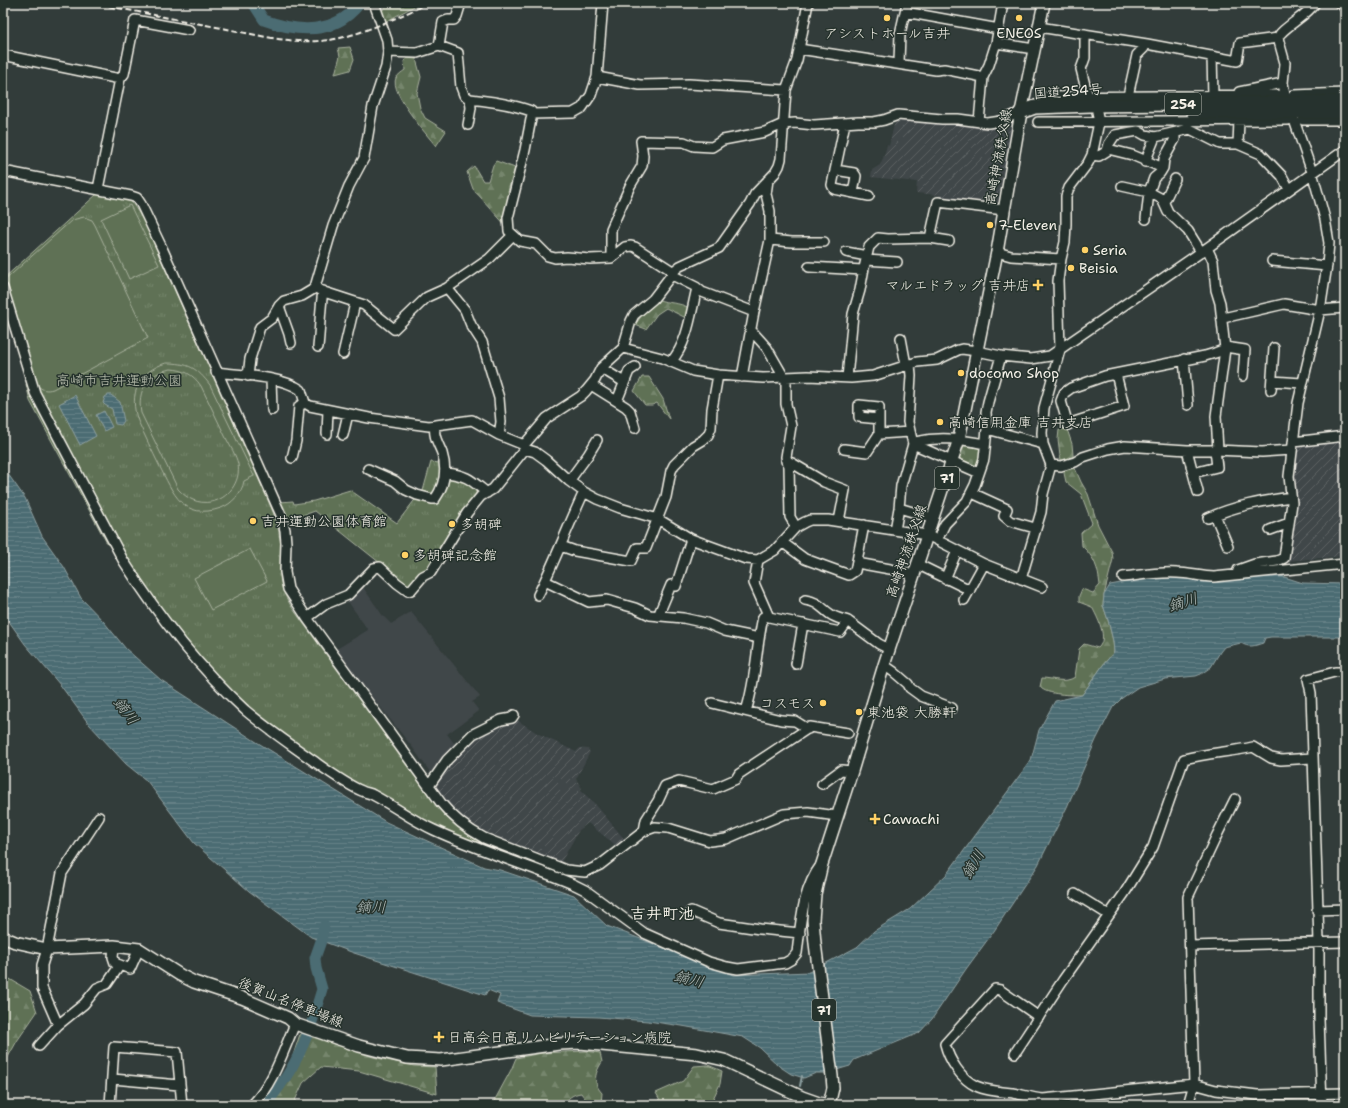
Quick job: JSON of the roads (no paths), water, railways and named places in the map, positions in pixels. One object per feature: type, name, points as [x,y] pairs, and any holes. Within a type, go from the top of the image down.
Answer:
[{"type":"highway","name":"国道254号","points":[[1021,112],[1035,107],[1089,99],[1288,105],[1344,101]]},
{"type":"highway","name":"国道254号","points":[[1021,112],[1034,114],[1098,116],[1254,112],[1288,105]]},
{"type":"main road","name":"高崎神流秩父線","points":[[829,1105],[833,1088],[815,943],[813,920],[814,902],[822,864],[889,649],[917,564],[932,538],[933,518],[959,439],[997,252],[1021,112],[1044,3]]},
{"type":"main road","name":"後賀山名停車場線","points":[[3,938],[47,949],[114,946],[139,949],[180,975],[194,982],[242,998],[288,1018],[295,1024],[359,1046],[406,1058],[441,1060],[559,1044],[580,1043],[698,1054],[724,1060],[802,1097],[829,1105]]},
{"type":"street","points":[[318,347],[320,332],[319,289],[333,226],[349,186],[364,158],[373,106],[386,67],[388,52],[386,34],[374,3]]},
{"type":"street","points":[[439,46],[443,22],[454,20],[457,16],[461,3]]},
{"type":"street","points":[[388,52],[417,53],[439,46],[458,53],[461,87],[464,95],[470,99],[521,107],[531,111],[532,114],[568,114],[578,111],[591,95],[597,77],[603,3]]},
{"type":"street","points":[[307,618],[326,604],[348,595],[374,568],[377,567],[380,567],[408,591],[411,590],[423,576],[431,572],[468,513],[481,496],[493,489],[547,418],[581,396],[595,380],[601,368],[623,348],[634,315],[653,300],[680,266],[719,248],[750,204],[755,194],[779,166],[781,159],[786,90],[799,49],[808,3]]},
{"type":"street","points":[[979,122],[983,77],[989,65],[996,43],[1003,3]]},
{"type":"street","points":[[1237,574],[1238,570],[1245,567],[1277,561],[1284,558],[1292,503],[1289,476],[1292,446],[1302,383],[1320,310],[1327,266],[1328,230],[1312,172],[1288,105],[1283,83],[1285,63],[1278,38],[1281,32],[1306,14],[1315,3]]},
{"type":"street","points":[[1340,3],[1345,8]]},
{"type":"street","points":[[897,64],[899,62],[900,34],[906,7],[998,29]]},
{"type":"street","points":[[98,189],[120,79],[124,74],[135,20],[189,30]]},
{"type":"street","points":[[1039,27],[1237,61],[1240,43],[1278,38]]},
{"type":"street","points":[[1085,34],[1085,58],[1081,69],[1089,99]]},
{"type":"street","points":[[996,43],[1034,48]]},
{"type":"street","points":[[1128,96],[1137,55],[1144,48],[1144,44]]},
{"type":"street","points":[[799,49],[936,70],[944,69],[983,77]]},
{"type":"street","points":[[3,55],[120,79]]},
{"type":"street","points":[[1212,56],[1212,96]]},
{"type":"street","points":[[597,77],[640,85],[689,84],[786,90]]},
{"type":"street","points":[[1237,96],[1237,92],[1283,83]]},
{"type":"street","points":[[1042,98],[1089,99],[1128,96],[1237,96],[1288,105]]},
{"type":"street","points":[[1212,96],[1226,103]]},
{"type":"street","points":[[468,125],[471,108],[470,99]]},
{"type":"street","points":[[1038,122],[1098,116],[1237,121],[1288,105],[1344,101]]},
{"type":"street","points":[[611,258],[611,229],[630,186],[642,166],[643,156],[641,141],[684,142],[694,146],[712,147],[723,140],[766,132],[783,124],[795,123],[814,125],[845,122],[879,122],[898,115],[958,119],[988,123],[1001,121],[1021,112]]},
{"type":"street","points":[[1237,121],[1254,112]]},
{"type":"street","points":[[532,114],[525,150],[508,218],[509,231],[513,236],[520,241],[536,244],[548,256],[590,259],[611,258],[625,247],[635,247],[707,295],[754,312]]},
{"type":"street","points":[[1021,579],[1041,512],[1043,494],[1051,465],[1042,444],[1044,408],[1060,350],[1058,281],[1065,242],[1066,196],[1092,155],[1098,116]]},
{"type":"street","points":[[1303,120],[1345,120]]},
{"type":"street","points":[[1237,121],[1238,144]]},
{"type":"street","points":[[845,122],[832,185],[834,189],[869,196]]},
{"type":"street","points":[[1092,155],[1099,156],[1107,151],[1115,135],[1138,131],[1145,135],[1155,137],[1190,129],[1220,144],[1238,144],[1261,154],[1282,176],[1289,189]]},
{"type":"street","points":[[1146,218],[1148,192],[1154,178],[1160,173],[1164,159],[1175,139],[1175,133]]},
{"type":"street","points":[[1145,162],[1155,137]]},
{"type":"street","points":[[1108,149],[1132,155],[1145,162],[1162,168]]},
{"type":"street","points":[[623,348],[671,362],[693,371],[718,375],[763,378],[808,376],[847,378],[873,376],[908,365],[937,360],[962,349],[1001,356],[1031,359],[1050,356],[1204,250],[1345,150]]},
{"type":"street","points":[[835,170],[854,173],[856,176],[853,193]]},
{"type":"street","points":[[3,171],[137,198],[162,248],[281,515],[285,530],[285,572],[288,589],[307,618],[450,814],[471,832],[566,870],[585,872],[600,865],[644,831],[655,827],[668,828],[710,841],[726,839],[784,814],[808,812],[837,816]]},
{"type":"street","points":[[1164,202],[1175,179]]},
{"type":"street","points":[[742,377],[750,329],[770,240],[770,211],[766,194],[768,180]]},
{"type":"street","points":[[1122,186],[1148,192],[1162,199],[1168,212],[1188,231],[1213,262],[1216,290],[1223,318],[1225,348],[1216,416],[1217,466],[1193,473]]},
{"type":"street","points":[[930,238],[938,202],[1004,210]]},
{"type":"street","points":[[248,376],[250,359],[260,327],[272,318],[279,306],[284,301],[302,296],[312,290],[319,289],[364,305],[394,329],[427,297],[446,288],[489,259],[513,236]]},
{"type":"street","points":[[847,378],[853,314],[860,290],[869,247],[878,238],[930,238],[948,241]]},
{"type":"street","points":[[770,240],[824,242]]},
{"type":"street","points":[[846,252],[866,258],[897,262]]},
{"type":"street","points":[[997,252],[1012,256],[1061,259]]},
{"type":"street","points":[[1272,261],[1327,266]]},
{"type":"street","points":[[809,268],[863,270]]},
{"type":"street","points":[[3,288],[35,393],[124,560],[144,592],[202,666],[246,710],[269,729],[332,773],[362,791],[372,794],[415,821],[463,843],[575,885],[585,890],[644,933],[709,962],[727,968],[738,969],[773,966],[785,963],[792,959],[797,953],[801,920],[810,883],[822,864]]},
{"type":"street","points":[[446,288],[465,310],[471,325],[482,342],[486,352],[499,398],[501,422],[499,434]]},
{"type":"street","points":[[671,362],[676,356],[686,334],[697,288]]},
{"type":"street","points":[[343,354],[355,303]]},
{"type":"street","points":[[1223,318],[1284,304],[1320,310],[1345,308]]},
{"type":"street","points":[[279,306],[291,344]]},
{"type":"street","points":[[750,329],[767,348],[785,377],[787,386],[786,409],[791,430],[786,452],[790,517],[796,527]]},
{"type":"street","points":[[895,530],[901,486],[913,444],[907,416],[911,376],[902,338]]},
{"type":"street","points":[[1116,374],[1124,406],[1068,424],[1061,401],[1064,393],[1071,388],[1105,376],[1215,354],[1225,348],[1245,350],[1243,376]]},
{"type":"street","points":[[1274,348],[1271,385],[1302,383]]},
{"type":"street","points":[[932,538],[967,501],[972,493],[984,459],[987,429],[986,412],[1001,356]]},
{"type":"street","points":[[1184,359],[1188,405]]},
{"type":"street","points":[[617,401],[629,371],[635,367]]},
{"type":"street","points":[[601,368],[624,382]]},
{"type":"street","points":[[216,372],[271,379],[297,387],[301,390],[304,403]]},
{"type":"street","points":[[561,546],[631,562],[637,548],[646,548],[666,497],[671,471],[674,465],[693,446],[708,435],[711,428],[712,409],[718,375]]},
{"type":"street","points":[[271,379],[272,410]]},
{"type":"street","points":[[590,385],[626,407],[630,411],[635,428]]},
{"type":"street","points":[[1044,408],[1061,401]]},
{"type":"street","points":[[304,403],[310,406],[369,418],[429,426],[472,420],[535,452],[584,492],[608,504],[658,519],[691,539],[746,559],[758,560],[774,550],[796,527],[810,520],[818,519],[895,530],[932,538],[984,564],[1042,587]]},
{"type":"street","points":[[292,458],[296,441],[299,406],[304,403]]},
{"type":"street","points":[[327,434],[328,410]]},
{"type":"street","points":[[343,435],[348,414]]},
{"type":"street","points":[[844,449],[867,452],[879,434],[879,419]]},
{"type":"street","points":[[368,469],[395,481],[406,490],[417,495],[432,499],[437,496],[446,473],[442,454],[435,438],[435,425]]},
{"type":"street","points":[[987,429],[1042,444]]},
{"type":"street","points":[[879,434],[910,432]]},
{"type":"street","points":[[1051,465],[1061,466],[1076,462],[1083,457],[1108,449],[1125,446],[1187,450],[1262,452],[1345,436]]},
{"type":"street","points":[[913,444],[915,442],[927,439],[945,438],[985,444]]},
{"type":"street","points":[[569,481],[597,440]]},
{"type":"street","points":[[913,444],[979,473]]},
{"type":"street","points":[[1187,450],[1198,492]]},
{"type":"street","points":[[786,461],[824,482],[845,490],[839,521]]},
{"type":"street","points":[[446,473],[464,476],[487,493]]},
{"type":"street","points":[[538,595],[584,492]]},
{"type":"street","points":[[972,493],[1007,509],[1004,516],[1010,521],[1035,528]]},
{"type":"street","points":[[1228,546],[1211,516],[1258,502],[1291,497]]},
{"type":"street","points":[[899,508],[933,518]]},
{"type":"street","points":[[1270,530],[1289,523]]},
{"type":"street","points":[[782,542],[805,559],[832,568],[844,574],[853,574],[857,563],[864,525]]},
{"type":"street","points":[[658,616],[671,585],[676,586],[691,539]]},
{"type":"street","points":[[945,579],[957,551]]},
{"type":"street","points":[[758,560],[754,583],[769,617],[840,632],[848,621]]},
{"type":"street","points":[[857,563],[890,568],[914,575]]},
{"type":"street","points":[[917,564],[970,590]]},
{"type":"street","points":[[964,600],[984,564]]},
{"type":"street","points":[[1123,577],[1161,573],[1178,573],[1202,577],[1214,577],[1345,564]]},
{"type":"street","points":[[545,581],[584,601],[593,602],[607,600],[635,608],[650,615],[683,618],[706,623],[725,631],[758,638]]},
{"type":"street","points":[[805,600],[814,601],[832,616],[848,621],[879,644],[889,649]]},
{"type":"street","points":[[746,711],[751,696],[758,653],[758,638],[763,618],[768,615]]},
{"type":"street","points":[[796,664],[803,624]]},
{"type":"street","points":[[884,665],[921,696],[952,708]]},
{"type":"street","points":[[1322,1105],[1319,1018],[1319,942],[1311,693],[1308,679],[1335,672],[1345,672]]},
{"type":"street","points":[[712,704],[781,720],[795,721],[808,729]]},
{"type":"street","points":[[429,786],[447,760],[473,734],[501,720],[512,718],[514,715]]},
{"type":"street","points":[[644,831],[646,820],[658,801],[664,786],[679,781],[714,789],[736,779],[739,774],[808,729],[814,727],[848,733]]},
{"type":"street","points":[[1015,1053],[1109,915],[1153,847],[1184,759],[1198,755],[1230,752],[1253,747],[1270,758],[1281,760],[1312,758]]},
{"type":"street","points":[[822,784],[841,770],[852,771]]},
{"type":"street","points":[[1188,1105],[1194,1084],[1188,896],[1235,799]]},
{"type":"street","points":[[58,1025],[42,988],[42,966],[47,949],[62,873],[99,817]]},
{"type":"street","points":[[1076,894],[1109,915]]},
{"type":"street","points":[[1317,910],[1345,909]]},
{"type":"street","points":[[691,911],[719,923],[760,930],[800,933]]},
{"type":"street","points":[[1190,946],[1345,942]]},
{"type":"street","points":[[114,946],[113,957],[115,963],[130,969],[139,949]]},
{"type":"street","points":[[39,1046],[58,1025],[84,1004],[97,988],[107,984],[120,965]]},
{"type":"street","points":[[1039,1017],[1000,990],[995,989],[945,1044],[948,1054],[955,1066],[975,1086],[1035,1102],[1043,1099],[1194,1084],[1216,1090],[1257,1095],[1345,1093]]},
{"type":"street","points":[[252,1105],[260,1097],[273,1076],[295,1024]]},
{"type":"street","points":[[110,1105],[113,1079],[114,1047],[177,1052],[182,1105]]},
{"type":"street","points":[[113,1079],[179,1085]]},
{"type":"water","points":[[75,395],[96,436],[80,445],[59,404]]},
{"type":"water","points":[[111,395],[120,402],[124,421],[121,425],[115,424],[112,409],[103,403],[105,397]]},
{"type":"water","points":[[104,411],[112,427],[104,431],[96,415]]},
{"type":"water","name":"鏑川","points":[[3,467],[25,498],[42,536],[64,567],[81,598],[104,622],[126,649],[161,680],[255,741],[386,822],[484,867],[500,870],[574,895],[607,926],[734,975],[809,972],[857,947],[874,931],[910,909],[946,875],[1031,760],[1039,730],[1055,701],[1082,695],[1114,652],[1113,641],[1103,605],[1104,595],[1110,585],[1165,575],[1198,579],[1199,581],[1247,579],[1278,575],[1303,583],[1345,584],[1345,637],[1271,637],[1265,638],[1263,643],[1254,646],[1247,646],[1241,643],[1224,647],[1211,667],[1201,674],[1196,676],[1165,679],[1138,687],[1122,698],[1113,707],[1096,740],[1067,807],[1038,865],[932,1019],[919,1033],[854,1060],[850,1066],[826,1073],[816,1073],[804,1078],[791,1074],[779,1066],[760,1048],[743,1037],[648,1021],[598,1017],[530,1015],[497,1003],[500,995],[488,990],[485,995],[354,953],[311,937],[249,891],[194,843],[147,781],[126,764],[89,724],[61,686],[25,644],[3,613]]},
{"type":"waterway","points":[[253,3],[264,20],[303,29],[328,26],[339,21],[360,3]]},
{"type":"waterway","points":[[312,1022],[322,989],[316,968],[315,958],[324,926]]},
{"type":"waterway","points":[[265,1105],[289,1072],[307,1035]]},
{"type":"waterway","points":[[800,1086],[802,1076]]},
{"type":"railway","points":[[91,3],[262,36],[303,41],[330,40],[356,34],[429,3]]},
{"type":"place","name":"アシストホール吉井","points":[[887,18]]},
{"type":"place","name":"ENEOS","points":[[1019,18]]},
{"type":"place","name":"7-Eleven","points":[[990,225]]},
{"type":"place","name":"Seria","points":[[1085,250]]},
{"type":"place","name":"Beisia","points":[[1071,268]]},
{"type":"place","name":"マルエドラッグ 吉井店","points":[[1038,285]]},
{"type":"place","name":"docomo Shop","points":[[961,373]]},
{"type":"place","name":"高崎信用金庫 吉井支店","points":[[940,422]]},
{"type":"place","name":"吉井運動公園体育館","points":[[253,521]]},
{"type":"place","name":"多胡碑","points":[[452,524]]},
{"type":"place","name":"多胡碑記念館","points":[[405,555]]},
{"type":"place","name":"コスモス","points":[[823,703]]},
{"type":"place","name":"東池袋 大勝軒","points":[[859,712]]},
{"type":"place","name":"Cawachi","points":[[875,819]]},
{"type":"place","name":"日高会日高リハビリテーション病院","points":[[439,1037]]},
{"type":"district","name":"吉井町池","points":[[662,913]]},
{"type":"park label","name":"高崎市吉井運動公園","points":[[119,380]]}]
